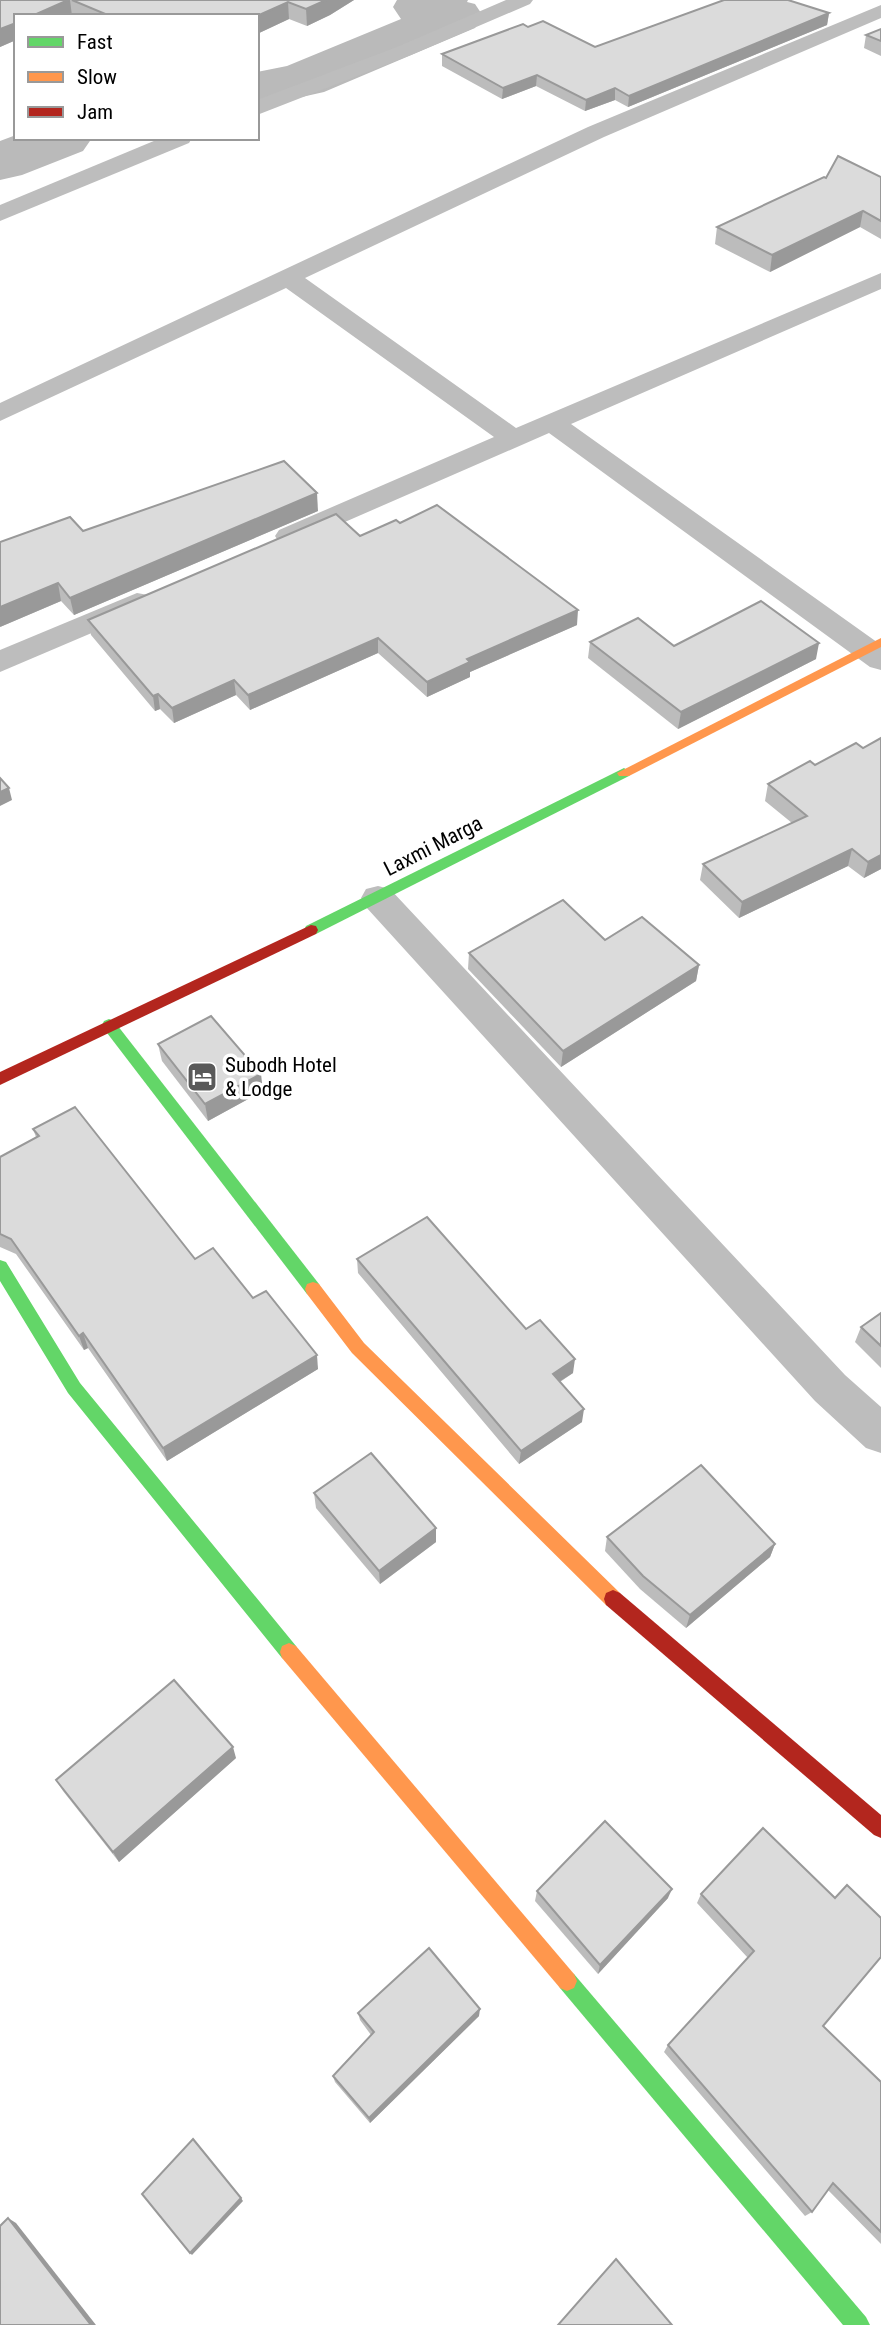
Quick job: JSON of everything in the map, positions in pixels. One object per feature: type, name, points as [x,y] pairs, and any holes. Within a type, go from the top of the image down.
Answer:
[{"type":"street","points":[[259,107],[404,51],[523,0]]},
{"type":"street","points":[[0,413],[596,132],[881,11]]},
{"type":"street","points":[[0,214],[176,140]]},
{"type":"street","points":[[286,276],[514,439]]},
{"type":"street","points":[[263,547],[881,280]]},
{"type":"street","points":[[551,422],[876,650]]},
{"type":"street","points":[[0,662],[163,591]]},
{"type":"street","name":"Laxmi Marga","points":[[0,1079],[109,1024],[378,898],[876,650]]},
{"type":"street","points":[[378,898],[830,1388],[881,1434]]},
{"type":"street","points":[[109,1024],[359,1348],[598,1586],[881,1828]]},
{"type":"street","points":[[0,1267],[74,1388],[251,1607],[858,2325]]},
{"type":"building","points":[[0,0],[68,0],[36,14],[14,14],[14,24],[0,29]]},
{"type":"building","points":[[72,0],[326,0],[306,9],[288,2],[259,15],[105,14]]},
{"type":"building","points":[[724,0],[788,0],[829,13],[629,96],[615,88],[586,100],[537,75],[503,88],[442,54],[523,24],[528,27],[543,21],[595,47]]},
{"type":"building","points":[[881,29],[881,41],[866,35]]},
{"type":"building","points":[[838,156],[881,177],[881,221],[863,211],[772,255],[717,227],[826,178]]},
{"type":"building","points":[[284,461],[317,493],[70,598],[58,583],[0,607],[0,542],[70,517],[83,531]]},
{"type":"building","points":[[437,505],[578,610],[467,659],[470,662],[427,682],[378,638],[248,695],[234,680],[172,708],[158,694],[153,696],[88,620],[336,514],[360,536],[396,520],[400,523]]},
{"type":"building","points":[[761,601],[819,643],[681,712],[590,642],[638,618],[674,646]]},
{"type":"building","points":[[881,738],[881,855],[868,862],[852,849],[742,902],[703,864],[807,816],[768,784],[810,761],[815,765],[856,743],[863,748]]},
{"type":"building","points":[[0,778],[9,788],[0,792]]},
{"type":"building","points":[[563,900],[605,940],[642,917],[699,965],[563,1051],[469,953]]},
{"type":"building","points":[[211,1016],[261,1074],[205,1104],[158,1044]]},
{"type":"building","points":[[75,1107],[195,1259],[213,1248],[253,1298],[266,1291],[317,1355],[163,1448],[83,1333],[79,1336],[11,1239],[0,1234],[0,1157],[39,1136],[33,1129]]},
{"type":"building","points":[[427,1217],[526,1329],[540,1320],[575,1359],[553,1374],[584,1409],[521,1451],[357,1259]]},
{"type":"building","points":[[881,1313],[881,1346],[861,1327]]},
{"type":"building","points":[[371,1453],[436,1528],[379,1571],[314,1493]]},
{"type":"building","points":[[701,1465],[775,1544],[690,1615],[643,1576],[607,1537]]},
{"type":"building","points":[[174,1680],[233,1747],[113,1852],[56,1780]]},
{"type":"building","points":[[605,1821],[672,1889],[600,1965],[537,1891]]},
{"type":"building","points":[[763,1828],[835,1898],[847,1885],[881,1918],[881,1957],[823,2026],[881,2082],[881,2232],[833,2183],[812,2212],[668,2045],[754,1951],[701,1894]]},
{"type":"building","points":[[429,1948],[480,2009],[369,2118],[333,2076],[374,2032],[358,2013]]},
{"type":"building","points":[[193,2139],[241,2198],[190,2253],[142,2194]]},
{"type":"building","points":[[8,2218],[91,2325],[0,2325],[0,2226]]},
{"type":"building","points":[[616,2259],[672,2325],[558,2325]]},
{"type":"waterway","points":[[259,90],[304,80],[455,16],[420,7],[441,0]]},
{"type":"waterway","points":[[0,162],[57,140]]},
{"type":"traffic: fast","points":[[311,930],[624,773]]},
{"type":"traffic: fast","points":[[109,1025],[313,1289]]},
{"type":"traffic: fast","points":[[0,1267],[74,1388],[289,1652]]},
{"type":"traffic: fast","points":[[567,1981],[858,2325]]},
{"type":"traffic: slow","points":[[624,773],[881,642]]},
{"type":"traffic: slow","points":[[313,1289],[358,1348],[613,1599]]},
{"type":"traffic: slow","points":[[289,1652],[567,1981]]},
{"type":"traffic: jam","points":[[0,1079],[311,930]]},
{"type":"traffic: jam","points":[[613,1599],[881,1828]]},
{"type":"place","name":"Subodh Hotel & Lodge","points":[[202,1077]]}]
